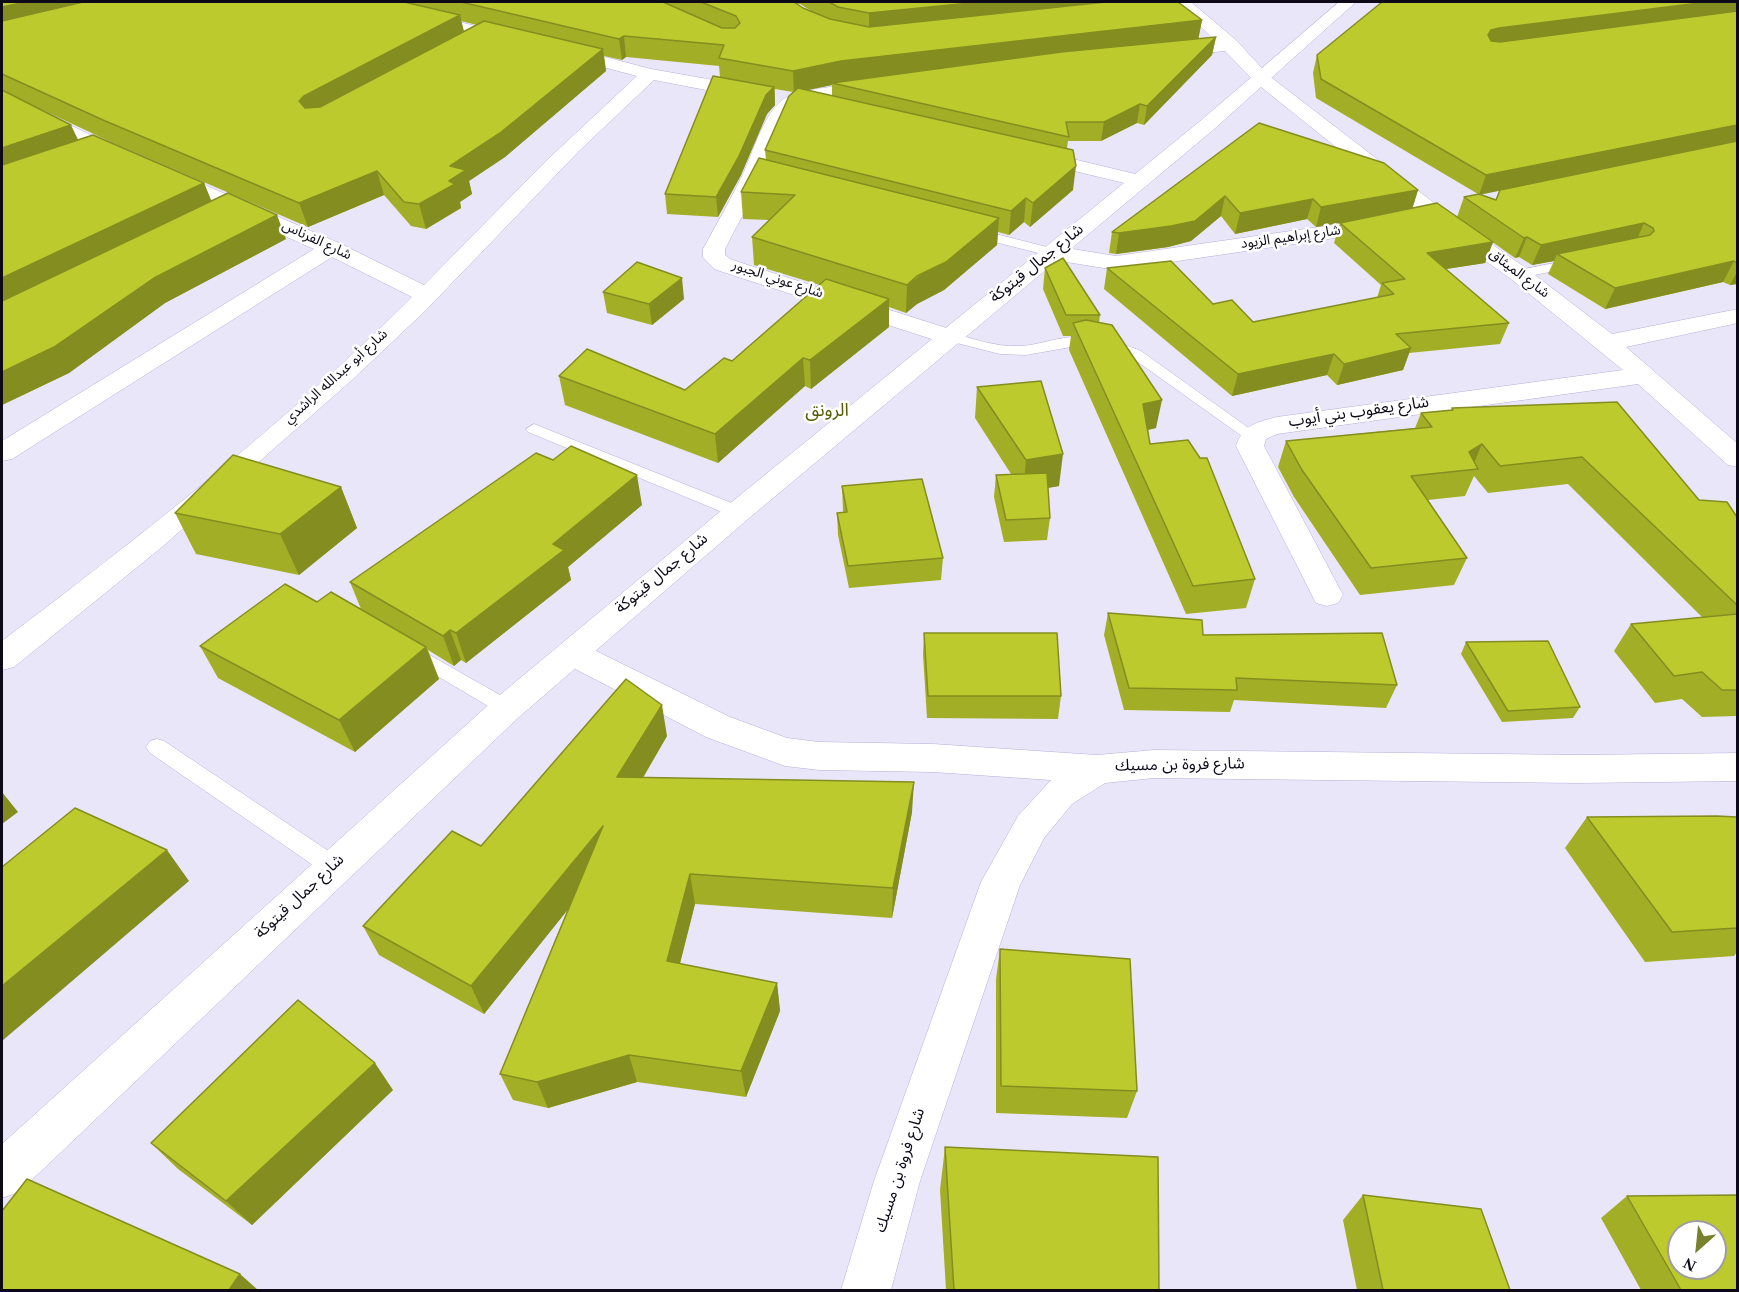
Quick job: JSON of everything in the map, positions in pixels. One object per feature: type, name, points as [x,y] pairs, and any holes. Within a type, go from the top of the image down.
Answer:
[{"type":"street","points":[[356,2],[650,74],[839,111]]},
{"type":"street","name":"شارع جمال قيتوكة","points":[[2,1174],[507,708],[738,512],[1141,181],[1262,79],[1348,2]]},
{"type":"street","points":[[1165,9],[1185,4]]},
{"type":"street","name":"شارع الميثاق","points":[[1185,4],[1231,45],[1262,79],[1434,214],[1519,274],[1607,343],[1737,459]]},
{"type":"street","points":[[465,45],[486,34]]},
{"type":"street","points":[[1152,53],[1231,45]]},
{"type":"street","name":"شارع أبو عبدالله الراشدي","points":[[2,658],[72,604],[183,512],[335,382],[426,295],[603,117],[650,74]]},
{"type":"street","points":[[794,101],[842,91],[899,84]]},
{"type":"street","name":"شارع الفرناس","points":[[2,98],[105,149],[331,248],[426,295]]},
{"type":"street","name":"شارع عوني الجبور","points":[[794,101],[779,115],[759,178],[714,249],[714,256],[722,264],[950,337]]},
{"type":"street","points":[[74,159],[105,149]]},
{"type":"street","points":[[1019,152],[1141,181]]},
{"type":"street","points":[[206,221],[237,206]]},
{"type":"street","name":"شارع إبراهيم الزيود","points":[[1054,253],[1116,262],[1347,232],[1461,206]]},
{"type":"street","points":[[2,453],[331,248]]},
{"type":"street","points":[[1607,343],[1737,316]]},
{"type":"street","name":"شارع يعقوب بني أيوب","points":[[1252,436],[1259,429],[1277,424],[1645,375]]},
{"type":"street","points":[[1252,436],[1250,446],[1327,595]]},
{"type":"street","points":[[572,653],[718,727],[785,752],[819,756],[933,758],[1097,769]]},
{"type":"street","name":"شارع فروة بن مسيك","points":[[866,1290],[897,1181],[1001,882],[1031,827],[1059,794],[1097,769],[1154,764],[1579,769],[1737,767]]},
{"type":"lane","points":[[961,230],[1054,253]]},
{"type":"lane","points":[[1519,274],[1588,260]]},
{"type":"lane","points":[[950,337],[981,348],[1002,351],[1021,351],[1080,340],[1118,347],[1136,354],[1252,436]]},
{"type":"lane","points":[[534,429],[738,512]]},
{"type":"lane","points":[[396,643],[507,708]]},
{"type":"lane","points":[[157,747],[334,867]]},
{"type":"building","points":[[2,2],[26,2],[2,7]]},
{"type":"building","points":[[83,2],[404,2],[460,15],[304,96],[299,101],[305,108],[320,107],[484,21],[603,49],[500,133],[450,166],[466,170],[449,181],[455,184],[419,204],[404,202],[377,171],[299,203],[103,120],[2,74],[2,21]]},
{"type":"building","points":[[461,2],[663,2],[722,28],[735,28],[740,23],[736,16],[701,2],[794,2],[830,19],[869,27],[1106,2],[1178,2],[1202,20],[841,61],[793,71],[719,58],[724,45],[624,36],[619,39]]},
{"type":"building","points":[[829,2],[980,2],[869,13],[838,7]]},
{"type":"building","points":[[1382,2],[1707,2],[1491,30],[1488,35],[1491,41],[1500,42],[1737,11],[1737,125],[1486,175],[1321,79],[1317,55]]},
{"type":"building","points":[[1216,37],[1147,106],[1140,104],[1104,122],[1066,122],[1069,137],[832,83],[1061,52]]},
{"type":"building","points":[[713,76],[774,87],[766,95],[739,156],[716,197],[665,194]]},
{"type":"building","points":[[798,88],[1073,150],[1076,166],[1033,203],[1026,198],[1011,211],[765,150],[789,96]]},
{"type":"building","points":[[2,90],[71,125],[2,148]]},
{"type":"building","points":[[1259,123],[1384,163],[1418,190],[1321,207],[1313,199],[1240,213],[1225,196],[1195,221],[1119,233],[1112,232]]},
{"type":"building","points":[[93,135],[204,183],[2,278],[2,165]]},
{"type":"building","points":[[1737,141],[1737,263],[1734,261],[1615,288],[1557,254],[1650,235],[1654,231],[1653,228],[1644,223],[1541,245],[1527,237],[1524,238],[1464,197],[1479,194],[1496,200],[1500,190]]},
{"type":"building","points":[[759,158],[999,218],[946,262],[917,276],[907,285],[752,237],[795,195],[741,192]]},
{"type":"building","points":[[228,193],[277,215],[154,278],[54,347],[2,372],[2,301]]},
{"type":"building","points":[[1437,203],[1493,242],[1427,253],[1509,323],[1396,334],[1411,348],[1344,364],[1334,354],[1238,374],[1107,268],[1171,261],[1213,304],[1232,300],[1253,322],[1394,294],[1382,283],[1405,279],[1340,223]]},
{"type":"building","points":[[1063,258],[1100,315],[1066,315],[1045,268]]},
{"type":"building","points":[[637,262],[682,278],[649,304],[603,292]]},
{"type":"building","points":[[826,279],[889,299],[810,360],[803,358],[715,434],[559,376],[587,349],[685,390],[724,358],[732,361]]},
{"type":"building","points":[[1086,320],[1112,325],[1162,400],[1143,404],[1150,444],[1188,440],[1200,458],[1207,458],[1255,579],[1193,586],[1073,323]]},
{"type":"building","points":[[1041,381],[1063,454],[1026,460],[977,387]]},
{"type":"building","points":[[1617,402],[1699,500],[1727,502],[1737,517],[1737,605],[1582,457],[1500,466],[1482,444],[1469,452],[1478,469],[1411,476],[1467,558],[1371,568],[1302,470],[1286,441],[1432,427],[1421,413],[1453,410],[1452,408]]},
{"type":"building","points":[[571,446],[637,475],[553,544],[564,550],[456,633],[450,630],[443,636],[350,582],[536,453],[553,460]]},
{"type":"building","points":[[233,455],[341,487],[280,534],[175,513]]},
{"type":"building","points":[[1047,473],[1050,518],[1006,520],[996,475]]},
{"type":"building","points":[[922,479],[943,558],[848,566],[837,513],[847,512],[842,486]]},
{"type":"building","points":[[285,584],[317,602],[331,592],[426,647],[339,720],[200,646]]},
{"type":"building","points":[[1108,613],[1202,620],[1203,635],[1382,633],[1397,685],[1236,678],[1237,690],[1129,688]]},
{"type":"building","points":[[1737,614],[1737,690],[1722,690],[1702,672],[1674,676],[1631,624]]},
{"type":"building","points":[[924,633],[1057,633],[1061,696],[928,696]]},
{"type":"building","points":[[1548,641],[1580,707],[1508,711],[1466,642]]},
{"type":"building","points":[[626,679],[662,705],[617,777],[914,782],[893,888],[690,874],[667,961],[777,983],[741,1071],[629,1055],[537,1082],[500,1074],[603,826],[471,986],[363,926],[452,831],[481,846]]},
{"type":"building","points":[[75,808],[167,850],[2,986],[2,867]]},
{"type":"building","points":[[1587,817],[1737,817],[1737,928],[1672,932]]},
{"type":"building","points":[[1000,949],[1130,959],[1137,1091],[1001,1086]]},
{"type":"building","points":[[298,1000],[375,1063],[226,1201],[151,1143]]},
{"type":"building","points":[[945,1147],[1158,1157],[1159,1290],[954,1290]]},
{"type":"building","points":[[27,1179],[240,1274],[229,1290],[2,1290],[2,1211]]},
{"type":"building","points":[[1363,1195],[1481,1209],[1510,1290],[1383,1290]]},
{"type":"building","points":[[1737,1195],[1737,1290],[1681,1290],[1675,1280],[1727,1280],[1727,1220],[1667,1220],[1667,1266],[1627,1196]]},
{"type":"district","name":"الرونق","points":[[827,413]]}]
